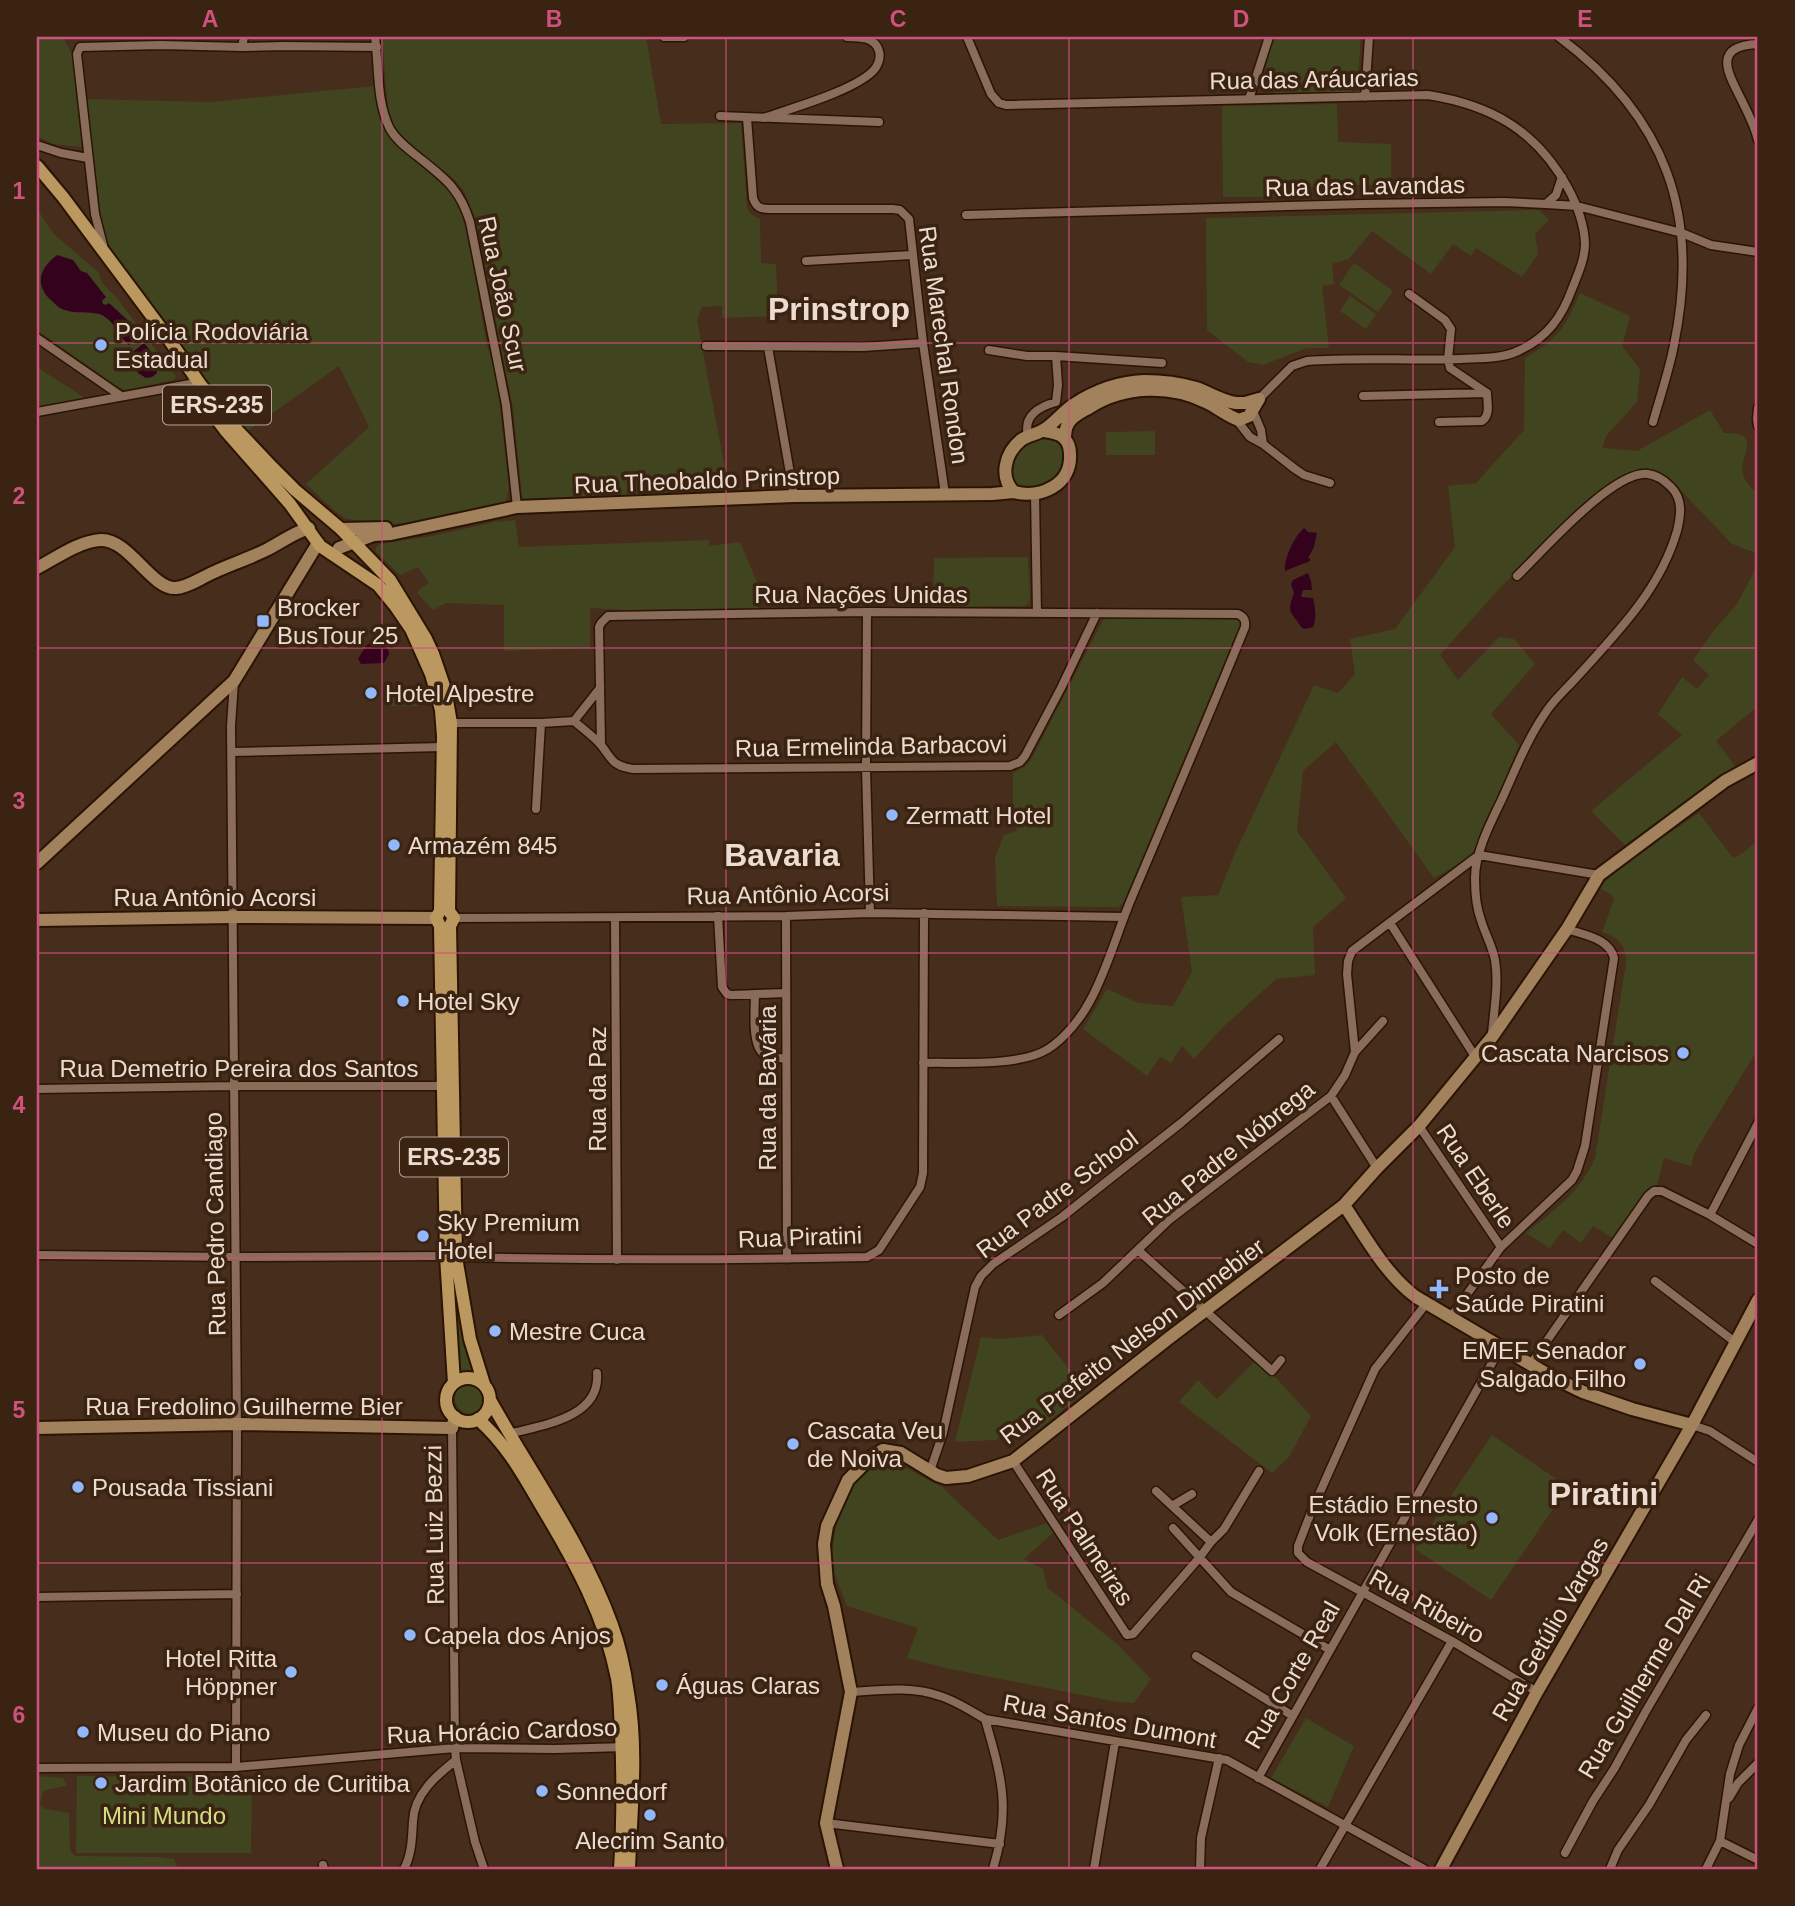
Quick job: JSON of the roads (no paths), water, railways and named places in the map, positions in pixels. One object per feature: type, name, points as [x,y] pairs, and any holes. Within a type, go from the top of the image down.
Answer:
[{"type":"main road","name":"ERS-235","points":[[37,166],[115,267],[225,430],[325,546],[378,585],[396,607],[425,656],[437,691],[441,710],[442,747],[454,1383],[447,1394],[447,1400],[453,1422]]},
{"type":"main road","name":"ERS-235","points":[[37,176],[193,381],[272,467],[390,580],[433,654],[445,689],[451,723],[442,1086],[451,1257],[470,1339],[490,1400],[589,1571],[613,1628],[629,1694],[620,1869]]},
{"type":"main road","points":[[309,528],[337,528]]},
{"type":"main road","points":[[337,528],[344,541],[325,546],[319,532],[337,528]]},
{"type":"main road","points":[[454,1383],[472,1378],[484,1384]]},
{"type":"main road","points":[[453,1422],[478,1419],[487,1411],[490,1400]]},
{"type":"main road","name":"ERS-235","points":[[478,1419],[508,1450],[579,1571],[593,1603],[617,1678],[627,1746],[629,1869]]},
{"type":"street","points":[[242,47],[244,37]]},
{"type":"street","name":"Rua João Scur","points":[[375,37],[381,102],[389,128],[403,145],[451,184],[460,195],[470,222],[506,405],[517,508]]},
{"type":"street","points":[[664,37],[684,37]]},
{"type":"street","points":[[764,118],[852,85],[872,72],[880,57],[873,41],[847,37]]},
{"type":"street","name":"Rua das Aráucarias","points":[[967,37],[991,94],[999,103],[1006,105],[1428,95],[1471,104],[1511,124],[1542,150],[1562,177],[1577,206],[1585,244],[1583,260],[1562,314],[1535,342],[1502,356],[1307,361],[1293,366],[1259,399]]},
{"type":"street","points":[[1249,99],[1269,37]]},
{"type":"street","points":[[1365,97],[1369,37]]},
{"type":"street","points":[[1559,37],[1622,93],[1643,123],[1662,158],[1673,189],[1682,233],[1680,315],[1653,422]]},
{"type":"street","points":[[115,267],[107,255],[98,229],[77,51],[80,47],[160,41],[242,47],[377,47]]},
{"type":"street","points":[[1758,44],[1736,48],[1726,64],[1729,77],[1758,140]]},
{"type":"street","points":[[720,116],[879,122]]},
{"type":"street","name":"Rua Marechal Rondon","points":[[747,118],[753,198],[758,207],[900,210],[909,219],[923,343],[945,494]]},
{"type":"street","points":[[37,145],[88,158]]},
{"type":"street","points":[[1546,204],[1556,195],[1562,177]]},
{"type":"street","name":"Rua das Lavandas","points":[[966,215],[1504,202],[1577,206],[1682,233],[1711,245],[1758,252]]},
{"type":"street","points":[[806,261],[912,255]]},
{"type":"street","points":[[1409,294],[1450,325],[1450,368],[1487,393]]},
{"type":"street","points":[[37,338],[121,397]]},
{"type":"street","points":[[706,346],[863,347],[923,343]]},
{"type":"street","points":[[768,347],[794,496]]},
{"type":"street","points":[[989,351],[1027,356],[1162,363]]},
{"type":"street","points":[[1028,436],[1027,422],[1042,406],[1056,402],[1056,356]]},
{"type":"street","points":[[37,412],[193,381]]},
{"type":"street","points":[[992,494],[1005,480],[1006,466],[1015,446],[1028,436],[1043,431],[1073,405],[1091,394],[1124,383],[1159,381],[1179,383],[1236,403],[1259,399]]},
{"type":"street","points":[[1037,613],[1035,494],[1052,488],[1065,475],[1070,464],[1065,438],[1068,422],[1114,395],[1161,390],[1204,401],[1235,418],[1250,437],[1294,469],[1330,483]]},
{"type":"street","points":[[1363,396],[1487,393]]},
{"type":"street","points":[[1439,422],[1482,421],[1487,415],[1487,393]]},
{"type":"street","points":[[1235,418],[1245,419],[1259,399]]},
{"type":"street","points":[[1758,408],[1758,426]]},
{"type":"street","points":[[1253,411],[1262,430],[1263,444]]},
{"type":"street","points":[[1043,431],[1065,438]]},
{"type":"street","points":[[1492,1037],[1496,963],[1477,903],[1475,876],[1479,855],[1529,739],[1549,708],[1633,613],[1653,586],[1673,545],[1680,507],[1677,493],[1664,480],[1648,474],[1635,475],[1618,483],[1597,498],[1517,576]]},
{"type":"street","points":[[1005,480],[1014,492]]},
{"type":"street","name":"Rua Theobaldo Prinstrop","points":[[325,546],[354,543],[374,535],[391,534],[517,508],[794,496],[1014,492],[1035,494]]},
{"type":"street","name":"Rua Theobaldo Prinstrop","points":[[337,528],[425,527]]},
{"type":"street","points":[[37,568],[79,546],[104,540],[118,546],[144,566],[163,587],[177,588],[187,586],[309,528]]},
{"type":"street","points":[[37,863],[234,681],[302,572],[325,546]]},
{"type":"street","points":[[867,612],[866,768],[870,913]]},
{"type":"street","name":"Rua Nações Unidas","points":[[601,746],[599,627],[608,616],[867,612],[1238,614],[1245,619],[1245,627],[1124,917]]},
{"type":"street","name":"Rua Ermelinda Barbacovi","points":[[574,721],[617,765],[633,769],[1010,766],[1020,761],[1061,688],[1097,613]]},
{"type":"street","name":"Rua Pedro Candiago","points":[[234,681],[232,752],[237,1424],[236,1768]]},
{"type":"street","points":[[451,723],[574,721],[600,688]]},
{"type":"street","points":[[537,809],[541,723]]},
{"type":"street","points":[[232,752],[442,747]]},
{"type":"street","points":[[1355,1052],[1347,974],[1352,951],[1479,855],[1600,875],[1725,781],[1758,763]]},
{"type":"street","name":"Rua Prefeito Nelson Dinnebier","points":[[836,1869],[827,1823],[851,1692],[827,1584],[824,1544],[827,1526],[848,1480],[871,1457],[883,1450],[901,1453],[946,1478],[982,1472],[1013,1461],[1343,1205],[1419,1126],[1476,1058],[1567,929],[1600,875]]},
{"type":"street","name":"Rua Antônio Acorsi","points":[[37,920],[233,917],[615,918],[870,913],[1124,917]]},
{"type":"street","name":"Rua Piratini","points":[[37,1255],[617,1260],[867,1257],[879,1250],[920,1187],[923,1173],[924,913]]},
{"type":"street","points":[[718,916],[722,988],[727,994],[786,993]]},
{"type":"street","name":"Rua da Bavária","points":[[786,916],[787,1259]]},
{"type":"street","points":[[923,1063],[1014,1060],[1032,1057],[1050,1047],[1076,1022],[1089,1004],[1101,981],[1124,917]]},
{"type":"street","name":"Rua da Paz","points":[[615,918],[617,1260]]},
{"type":"street","points":[[1390,923],[1476,1058]]},
{"type":"street","points":[[1450,1318],[1501,1247],[1572,1180],[1586,1146],[1614,958],[1608,944],[1567,929]]},
{"type":"street","points":[[755,994],[756,1039],[759,1048],[764,1054],[786,1059]]},
{"type":"street","name":"Rua Padre Nóbrega","points":[[1059,1315],[1103,1283],[1169,1220],[1331,1096],[1345,1075],[1355,1052],[1382,1021]]},
{"type":"street","name":"Rua Padre School","points":[[930,1471],[943,1433],[975,1287],[981,1276],[993,1264],[1062,1217],[1181,1123],[1279,1039]]},
{"type":"street","name":"Rua Demetrio Pereira dos Santos","points":[[37,1089],[442,1086]]},
{"type":"street","points":[[1331,1096],[1377,1168]]},
{"type":"street","points":[[1710,1216],[1758,1122]]},
{"type":"street","name":"Rua Eberle","points":[[1419,1126],[1501,1247]]},
{"type":"street","points":[[1530,1365],[1654,1191],[1662,1191],[1758,1244]]},
{"type":"street","points":[[1343,1205],[1402,1285],[1426,1304],[1530,1365],[1583,1392],[1710,1431],[1758,1462]]},
{"type":"street","points":[[1139,1251],[1272,1371],[1281,1360]]},
{"type":"street","points":[[1655,1281],[1735,1342]]},
{"type":"street","name":"Rua Getúlio Vargas","points":[[1441,1869],[1537,1692],[1692,1425],[1758,1300]]},
{"type":"street","name":"Rua Ribeiro","points":[[1426,1304],[1383,1358],[1369,1382],[1312,1510],[1298,1546],[1298,1553],[1307,1562],[1537,1692]]},
{"type":"street","name":"Rua Corte Real","points":[[1258,1778],[1501,1347]]},
{"type":"street","points":[[509,1434],[555,1421],[585,1407],[594,1396],[597,1373]]},
{"type":"street","name":"Rua Fredolino Guilherme Bier","points":[[37,1428],[453,1422]]},
{"type":"street","name":"Rua Luiz Bezzi","points":[[453,1422],[456,1760],[484,1869]]},
{"type":"street","name":"Rua Palmeiras","points":[[1013,1461],[1125,1634],[1133,1634],[1200,1557]]},
{"type":"street","points":[[1200,1557],[1232,1518],[1259,1471]]},
{"type":"street","points":[[1156,1491],[1211,1542]]},
{"type":"street","points":[[1172,1506],[1192,1494]]},
{"type":"street","name":"Rua Guilherme Dal Ri","points":[[1565,1853],[1758,1520]]},
{"type":"street","points":[[1172,1528],[1231,1591],[1330,1650]]},
{"type":"street","points":[[37,1597],[237,1594]]},
{"type":"street","points":[[1320,1869],[1452,1642]]},
{"type":"street","points":[[1196,1656],[1293,1716]]},
{"type":"street","name":"Rua Santos Dumont","points":[[851,1692],[895,1689],[922,1691],[948,1699],[985,1719],[1233,1762],[1424,1869]]},
{"type":"street","points":[[1706,1869],[1720,1842],[1730,1774],[1739,1745],[1758,1708]]},
{"type":"street","points":[[1610,1869],[1618,1850],[1686,1740],[1706,1715]]},
{"type":"street","points":[[985,1719],[999,1765],[1004,1794],[1004,1818],[993,1869]]},
{"type":"street","points":[[1094,1869],[1115,1742]]},
{"type":"street","name":"Rua Horácio Cardoso","points":[[37,1768],[236,1768],[456,1748],[627,1746]]},
{"type":"street","points":[[1200,1869],[1201,1838],[1219,1758]]},
{"type":"street","points":[[404,1869],[411,1845],[415,1807],[427,1787],[456,1760]]},
{"type":"street","points":[[1726,1802],[1738,1783],[1758,1763]]},
{"type":"street","points":[[827,1823],[1000,1844]]},
{"type":"street","points":[[1720,1842],[1758,1860]]},
{"type":"place","name":"Polícia Rodoviária Estadual","points":[[101,345]]},
{"type":"place","name":"Brocker BusTour 25","points":[[263,621]]},
{"type":"place","name":"Hotel Alpestre","points":[[371,693]]},
{"type":"place","name":"Zermatt Hotel","points":[[892,815]]},
{"type":"place","name":"Armazém 845","points":[[394,845]]},
{"type":"place","name":"Hotel Sky","points":[[403,1001]]},
{"type":"place","name":"Cascata Narcisos","points":[[1683,1053]]},
{"type":"place","name":"Sky Premium Hotel","points":[[423,1236]]},
{"type":"place","name":"Posto de Saúde Piratini","points":[[1439,1289]]},
{"type":"place","name":"Mestre Cuca","points":[[495,1331]]},
{"type":"place","name":"EMEF Senador Salgado Filho","points":[[1640,1364]]},
{"type":"place","name":"Cascata Veu de Noiva","points":[[793,1444]]},
{"type":"place","name":"Pousada Tissiani","points":[[78,1487]]},
{"type":"place","name":"Estádio Ernesto Volk (Ernestão)","points":[[1492,1518]]},
{"type":"place","name":"Capela dos Anjos","points":[[410,1635]]},
{"type":"place","name":"Hotel Ritta Höppner","points":[[291,1672]]},
{"type":"place","name":"Águas Claras","points":[[662,1685]]},
{"type":"place","name":"Museu do Piano","points":[[83,1732]]},
{"type":"place","name":"Jardim Botânico de Curitiba","points":[[101,1783]]},
{"type":"place","name":"Sonnedorf","points":[[542,1791]]},
{"type":"place","name":"Alecrim Santo","points":[[650,1815]]},
{"type":"district","name":"Prinstrop","points":[[839,309]]},
{"type":"district","name":"Bavaria","points":[[782,855]]},
{"type":"district","name":"Piratini","points":[[1604,1494]]},
{"type":"park label","name":"Mini Mundo","points":[[164,1815]]}]
